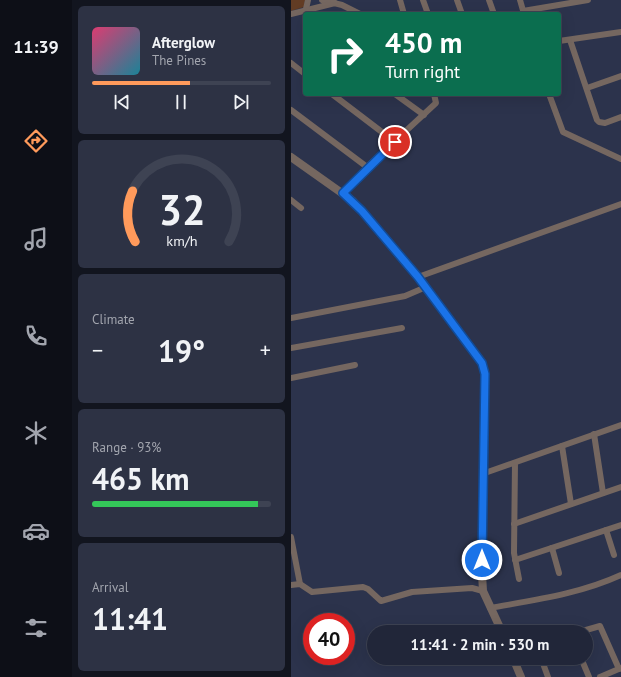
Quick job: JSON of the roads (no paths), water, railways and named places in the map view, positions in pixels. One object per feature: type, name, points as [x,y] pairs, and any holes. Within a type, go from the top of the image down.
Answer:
[{"type":"street","points":[[306,9],[308,0]]},
{"type":"street","points":[[322,0],[335,3],[355,12]]},
{"type":"street","points":[[400,0],[403,12]]},
{"type":"street","points":[[423,0],[427,12]]},
{"type":"street","points":[[457,0],[461,12]]},
{"type":"street","points":[[489,0],[493,12]]},
{"type":"street","points":[[520,0],[524,12],[588,0]]},
{"type":"street","points":[[291,14],[306,9],[335,3]]},
{"type":"street","points":[[561,41],[621,32]]},
{"type":"street","points":[[571,40],[599,122],[605,123],[621,117]]},
{"type":"street","points":[[292,67],[303,73]]},
{"type":"street","points":[[587,88],[621,76]]},
{"type":"street","points":[[335,96],[395,142]]},
{"type":"street","points":[[398,96],[424,115]]},
{"type":"street","points":[[343,193],[367,167],[436,103],[434,96]]},
{"type":"street","points":[[550,96],[563,132],[620,158]]},
{"type":"street","points":[[291,110],[367,167]]},
{"type":"street","points":[[292,159],[343,193],[362,211],[426,287],[482,363],[485,374],[482,474],[483,591],[498,625]]},
{"type":"street","points":[[291,200],[301,208]]},
{"type":"street","points":[[418,277],[621,204]]},
{"type":"street","points":[[291,318],[405,296],[426,287]]},
{"type":"street","points":[[291,348],[402,328]]},
{"type":"street","points":[[291,378],[355,365]]},
{"type":"street","points":[[482,474],[621,425]]},
{"type":"street","points":[[594,434],[603,493]]},
{"type":"street","points":[[563,446],[571,504]]},
{"type":"street","points":[[515,463],[515,560],[519,579]]},
{"type":"street","points":[[514,524],[621,487]]},
{"type":"street","points":[[515,560],[621,525]]},
{"type":"street","points":[[606,530],[614,555]]},
{"type":"street","points":[[291,537],[300,584]]},
{"type":"street","points":[[552,548],[559,573]]},
{"type":"street","points":[[490,608],[566,593],[593,586],[621,576]]},
{"type":"street","points":[[291,585],[300,584],[312,592],[363,587],[368,589],[381,601],[412,592],[472,588],[483,591]]},
{"type":"street","points":[[593,628],[600,626],[620,668],[600,677]]},
{"type":"street","points":[[516,665],[521,677]]},
{"type":"street","points":[[544,665],[548,677]]},
{"type":"street","points":[[584,665],[589,677]]}]
